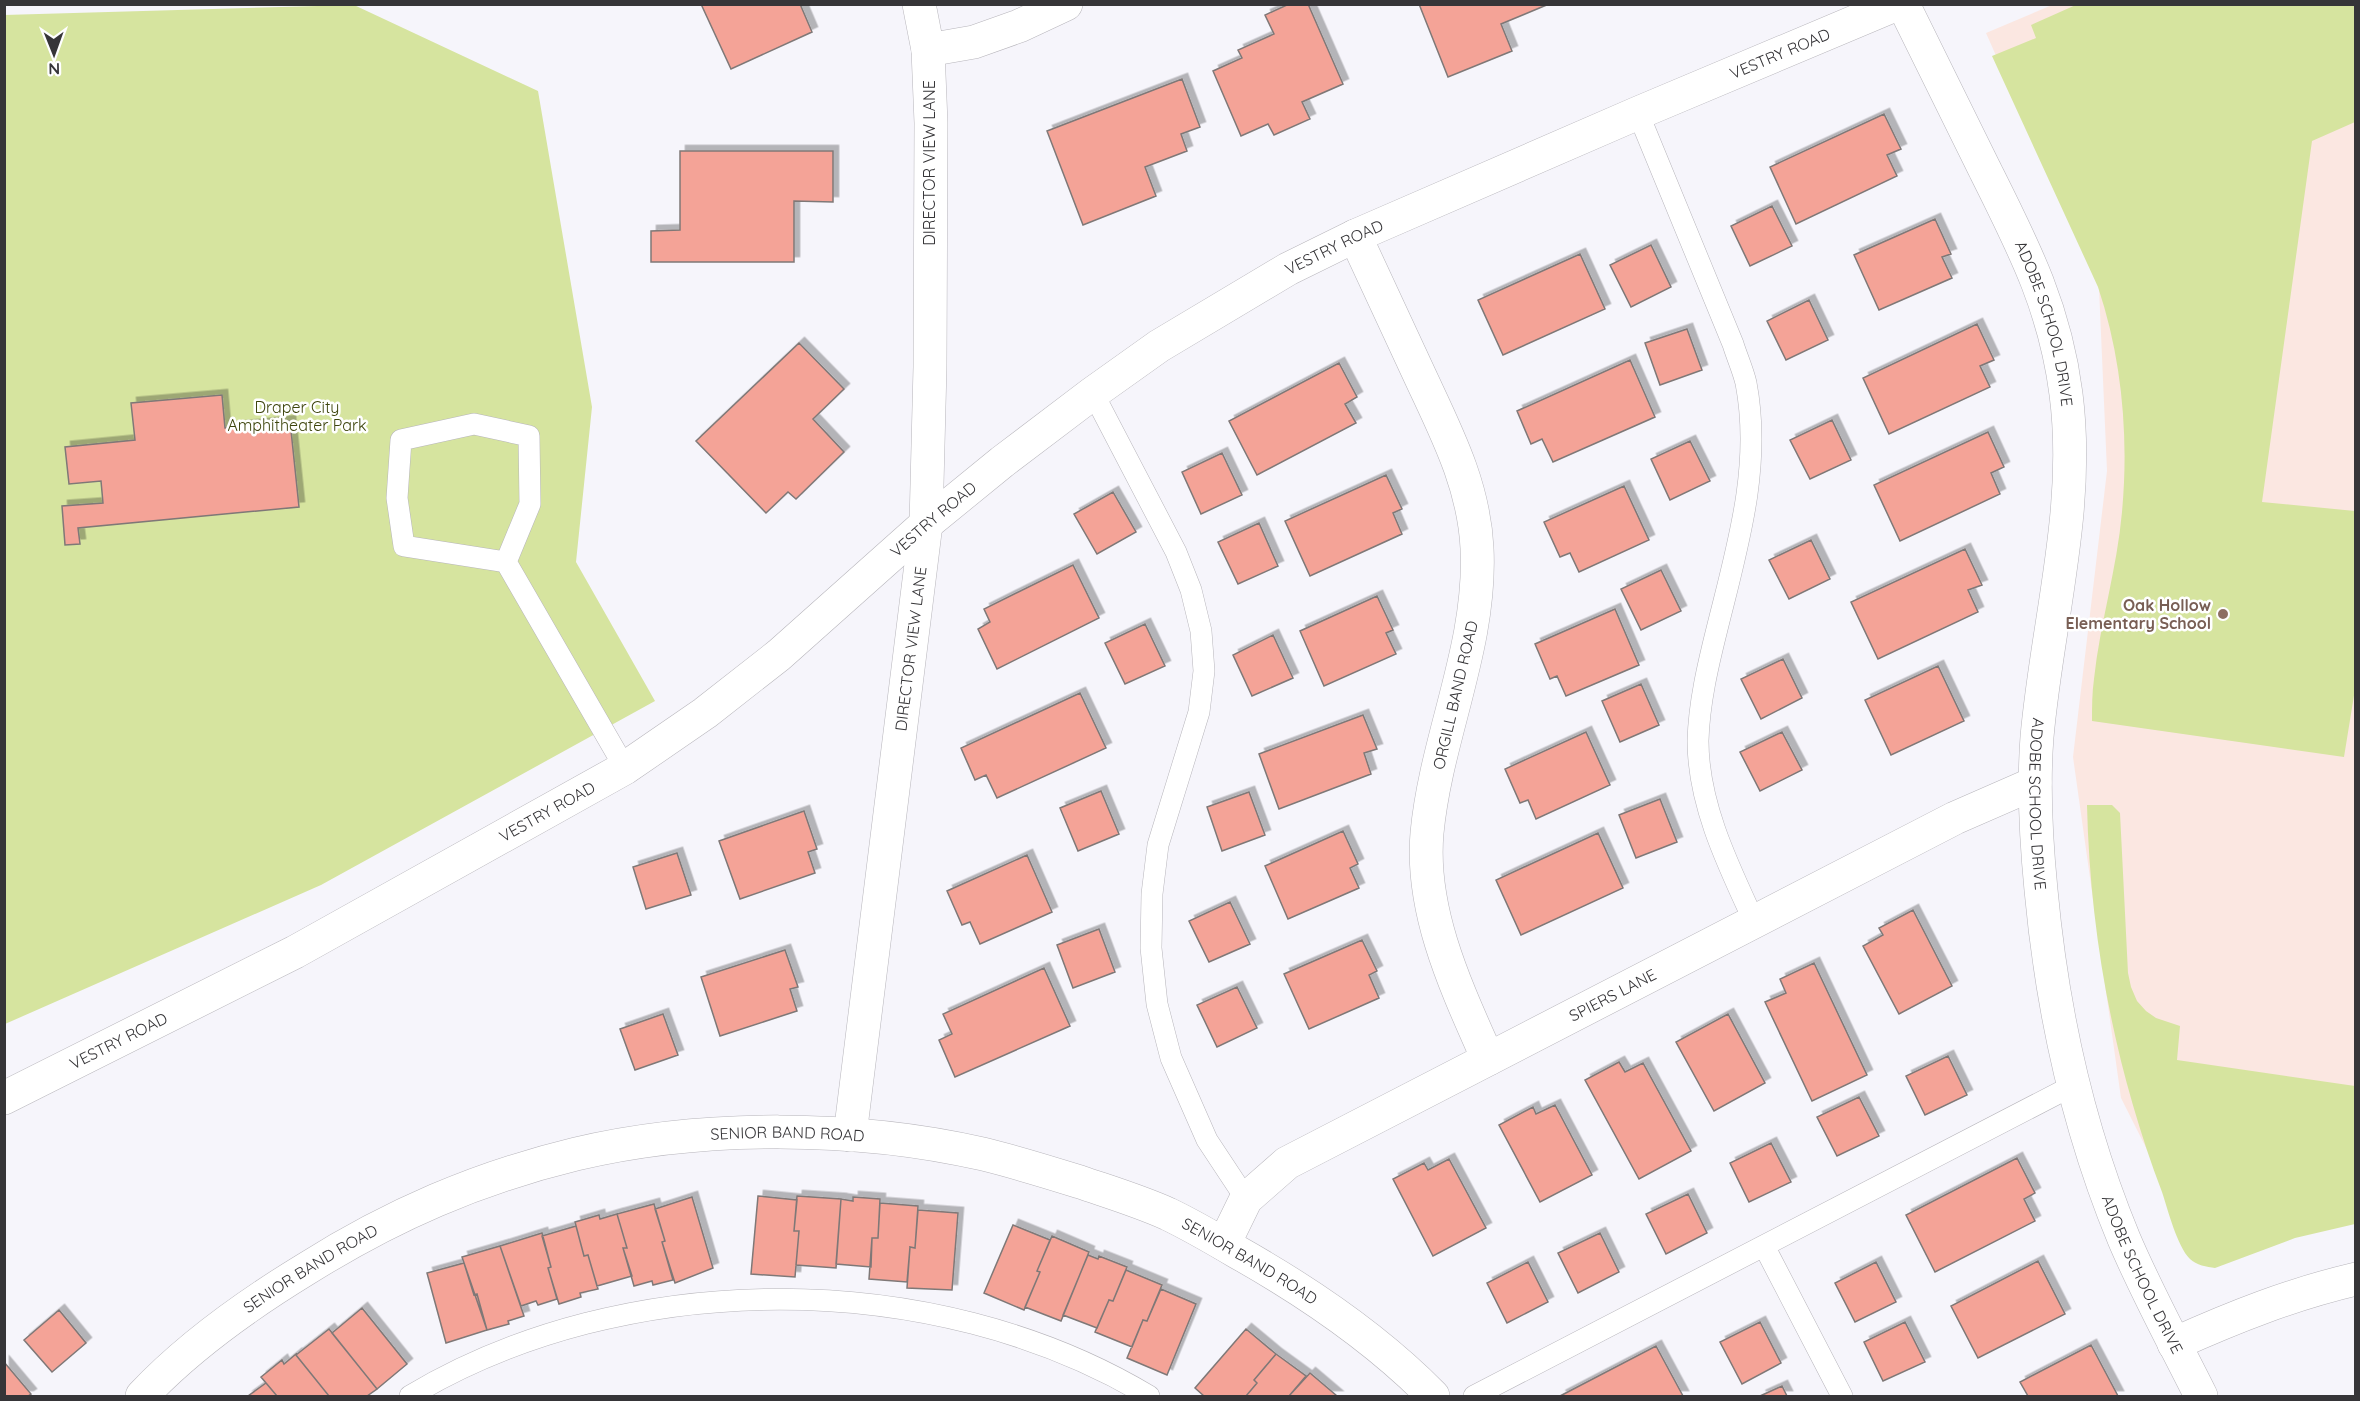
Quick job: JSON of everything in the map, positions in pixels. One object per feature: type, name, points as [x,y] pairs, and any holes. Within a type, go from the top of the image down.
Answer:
[{"type":"street","name":"DIRECTOR VIEW LANE","points":[[850,1135],[926,524],[930,367],[931,146],[928,50],[919,4]]},
{"type":"street","points":[[928,50],[974,42],[1019,26],[1066,4]]},
{"type":"street","name":"VESTRY ROAD","points":[[4,1098],[295,952],[625,768],[705,713],[779,655],[926,524],[1002,462],[1093,393],[1159,346],[1288,270],[1355,236],[1897,4]]},
{"type":"street","name":"ADOBE SCHOOL DRIVE","points":[[1902,4],[2027,254],[2045,298],[2058,346],[2067,395],[2070,444],[2069,492],[2042,691],[2035,783],[2038,862],[2046,938],[2057,1013],[2088,1137],[2123,1236],[2174,1344],[2202,1396]]},
{"type":"street","name":"ORGILL BAND ROAD","points":[[1355,236],[1457,456],[1472,501],[1477,548],[1470,640],[1433,792],[1427,835],[1428,879],[1435,921],[1449,964],[1488,1059]]},
{"type":"street","name":"SPIERS LANE","points":[[1224,1244],[1246,1199],[1287,1163],[1955,818],[2035,783]]},
{"type":"street","name":"SENIOR BAND ROAD","points":[[142,1396],[159,1378],[216,1329],[347,1243],[418,1206],[496,1177],[578,1154],[665,1139],[757,1132],[850,1135],[918,1142],[982,1154],[1043,1171],[1167,1214],[1224,1244],[1296,1287],[1344,1320],[1415,1378],[1433,1396]]},
{"type":"street","points":[[2174,1344],[2257,1307],[2313,1289],[2355,1279]]},
{"type":"lane","points":[[1638,113],[1733,344],[1745,382],[1751,422],[1752,462],[1748,503],[1707,669],[1698,741],[1709,812],[1734,878],[1754,921]]},
{"type":"lane","points":[[1093,393],[1176,552],[1191,590],[1201,631],[1204,671],[1199,712],[1158,845],[1152,894],[1151,948],[1157,1004],[1171,1058],[1208,1140],[1246,1199]]},
{"type":"lane","points":[[474,424],[530,436],[530,504],[506,562],[404,546],[397,498],[401,440],[474,424]]},
{"type":"lane","points":[[506,562],[625,768]]},
{"type":"lane","points":[[1473,1396],[2074,1085]]},
{"type":"lane","points":[[1764,1246],[1842,1396]]},
{"type":"lane","points":[[410,1396],[489,1358],[555,1333],[620,1316],[685,1304],[752,1299],[830,1301],[886,1306],[952,1319],[1016,1337],[1079,1361],[1149,1396]]},
{"type":"shaded area","name":"Oak Hollow Elementary School","points":[[2052,5],[2355,5],[2355,1211],[2202,1259],[2121,1098],[2073,757],[2107,471],[2099,288],[1986,33]]},
{"type":"green space","points":[[2078,4],[2355,5],[2355,122],[2312,141],[2262,502],[2355,511],[2356,683],[2344,757],[2092,721],[2097,658],[2122,512],[2125,455],[2118,370],[2098,287],[1992,56],[2036,38],[2031,25]]},
{"type":"green space","name":"Draper City Amphitheater Park","points":[[354,5],[538,91],[592,407],[576,562],[655,701],[321,885],[5,1024],[4,15]]},
{"type":"green space","points":[[2087,805],[2112,805],[2120,813],[2128,973],[2131,987],[2137,1001],[2146,1011],[2156,1018],[2180,1026],[2177,1060],[2355,1086],[2355,1224],[2295,1238],[2215,1268],[2195,1263],[2185,1253],[2173,1227],[2145,1145],[2118,1050],[2093,904]]},
{"type":"building","points":[[701,4],[800,4],[812,32],[731,69]]},
{"type":"building","points":[[1289,4],[1308,4],[1343,84],[1302,102],[1310,119],[1274,135],[1268,124],[1241,136],[1213,71],[1242,58],[1238,50],[1274,34],[1265,15]]},
{"type":"building","points":[[1419,4],[1549,4],[1501,24],[1512,51],[1448,77]]},
{"type":"building","points":[[1182,79],[1200,127],[1181,134],[1187,151],[1145,167],[1156,196],[1083,225],[1047,131]]},
{"type":"building","points":[[1884,114],[1901,149],[1887,155],[1897,176],[1796,224],[1770,167]]},
{"type":"building","points":[[680,151],[833,151],[833,202],[794,201],[794,262],[651,262],[651,231],[680,230]]},
{"type":"building","points":[[1772,206],[1792,246],[1750,266],[1731,226]]},
{"type":"building","points":[[1935,219],[1951,254],[1942,257],[1952,278],[1879,310],[1854,255]]},
{"type":"building","points":[[1651,245],[1671,287],[1631,307],[1610,265]]},
{"type":"building","points":[[1580,254],[1605,309],[1503,355],[1478,300]]},
{"type":"building","points":[[1809,300],[1828,340],[1786,360],[1767,321]]},
{"type":"building","points":[[1977,324],[1994,360],[1980,366],[1990,387],[1889,434],[1863,378]]},
{"type":"building","points":[[1687,329],[1702,370],[1660,385],[1645,343]]},
{"type":"building","points":[[799,343],[844,389],[813,419],[844,452],[796,499],[788,492],[766,513],[696,441]]},
{"type":"building","points":[[1630,360],[1655,417],[1553,462],[1542,439],[1531,444],[1517,411]]},
{"type":"building","points":[[1339,363],[1357,397],[1345,404],[1356,423],[1257,475],[1229,421]]},
{"type":"building","points":[[222,395],[225,428],[290,421],[299,507],[78,528],[80,544],[65,545],[62,506],[103,503],[101,481],[69,484],[65,447],[135,440],[131,403]]},
{"type":"building","points":[[1832,420],[1851,460],[1810,479],[1790,440]]},
{"type":"building","points":[[1988,432],[2004,467],[1991,473],[2000,494],[1900,541],[1874,485]]},
{"type":"building","points":[[1690,441],[1710,481],[1670,500],[1651,459]]},
{"type":"building","points":[[1222,453],[1242,495],[1201,514],[1182,472]]},
{"type":"building","points":[[1386,475],[1402,509],[1393,513],[1402,534],[1310,576],[1285,521]]},
{"type":"building","points":[[1624,486],[1649,540],[1579,572],[1570,553],[1560,557],[1544,522]]},
{"type":"building","points":[[1113,492],[1136,532],[1097,554],[1074,514]]},
{"type":"building","points":[[1259,523],[1278,566],[1238,584],[1218,542]]},
{"type":"building","points":[[1811,540],[1830,579],[1789,599],[1769,560]]},
{"type":"building","points":[[1965,549],[1982,585],[1968,590],[1978,612],[1878,659],[1851,602]]},
{"type":"building","points":[[1073,565],[1099,618],[997,669],[978,629],[990,622],[984,609]]},
{"type":"building","points":[[1661,570],[1681,611],[1641,630],[1621,589]]},
{"type":"building","points":[[1377,596],[1393,630],[1386,633],[1396,654],[1324,686],[1300,631]]},
{"type":"building","points":[[1615,609],[1639,665],[1566,696],[1557,676],[1550,679],[1535,644]]},
{"type":"building","points":[[1145,624],[1165,666],[1125,684],[1105,643]]},
{"type":"building","points":[[1273,635],[1293,678],[1252,696],[1233,655]]},
{"type":"building","points":[[1783,659],[1802,698],[1761,719],[1741,679]]},
{"type":"building","points":[[1938,666],[1964,721],[1891,755],[1865,700]]},
{"type":"building","points":[[1641,684],[1659,725],[1620,742],[1602,701]]},
{"type":"building","points":[[1080,693],[1106,748],[997,798],[986,775],[975,780],[961,748]]},
{"type":"building","points":[[1363,715],[1377,749],[1364,753],[1371,774],[1279,809],[1259,754]]},
{"type":"building","points":[[1586,732],[1610,785],[1536,819],[1528,800],[1520,803],[1505,769]]},
{"type":"building","points":[[1782,732],[1802,770],[1760,791],[1740,752]]},
{"type":"building","points":[[1101,791],[1119,834],[1078,851],[1060,808]]},
{"type":"building","points":[[1249,792],[1265,835],[1222,851],[1207,807]]},
{"type":"building","points":[[1660,799],[1677,842],[1636,858],[1619,815]]},
{"type":"building","points":[[804,811],[817,849],[808,852],[815,873],[740,899],[719,841]]},
{"type":"building","points":[[1343,831],[1358,864],[1350,868],[1359,888],[1288,919],[1265,866]]},
{"type":"building","points":[[1598,833],[1623,888],[1521,935],[1496,880]]},
{"type":"building","points":[[677,853],[691,895],[646,909],[633,867]]},
{"type":"building","points":[[1027,855],[1052,912],[980,944],[970,922],[962,925],[947,891]]},
{"type":"building","points":[[1230,902],[1250,944],[1209,962],[1189,921]]},
{"type":"building","points":[[1913,910],[1952,986],[1899,1014],[1863,946],[1883,935],[1879,928]]},
{"type":"building","points":[[1099,929],[1115,972],[1073,988],[1057,945]]},
{"type":"building","points":[[1362,940],[1377,971],[1369,975],[1379,998],[1309,1029],[1284,974]]},
{"type":"building","points":[[785,950],[798,987],[790,989],[797,1011],[720,1036],[701,977]]},
{"type":"building","points":[[1814,963],[1867,1075],[1812,1101],[1765,1002],[1786,993],[1780,979]]},
{"type":"building","points":[[1044,968],[1070,1026],[955,1077],[939,1040],[952,1034],[943,1014]]},
{"type":"building","points":[[1237,987],[1257,1028],[1217,1047],[1197,1005]]},
{"type":"building","points":[[663,1014],[678,1055],[635,1070],[620,1029]]},
{"type":"building","points":[[1728,1014],[1765,1083],[1714,1111],[1676,1042]]},
{"type":"building","points":[[1948,1056],[1967,1095],[1925,1115],[1906,1076]]},
{"type":"building","points":[[1619,1062],[1625,1072],[1643,1063],[1691,1151],[1639,1179],[1585,1080]]},
{"type":"building","points":[[1859,1097],[1879,1136],[1837,1156],[1817,1117]]},
{"type":"building","points":[[1555,1105],[1592,1175],[1540,1202],[1499,1125],[1533,1107],[1536,1114]]},
{"type":"building","points":[[1771,1143],[1791,1182],[1749,1202],[1730,1163]]},
{"type":"building","points":[[2017,1158],[2035,1193],[2024,1199],[2035,1221],[1935,1272],[1906,1215]]},
{"type":"building","points":[[1449,1159],[1486,1228],[1433,1256],[1393,1179],[1424,1163],[1428,1170]]},
{"type":"building","points":[[1688,1194],[1707,1233],[1666,1254],[1646,1214]]},
{"type":"building","points":[[758,1196],[797,1200],[794,1231],[799,1231],[795,1277],[751,1274]]},
{"type":"building","points":[[797,1196],[841,1199],[836,1268],[796,1265],[799,1231],[794,1231]]},
{"type":"building","points":[[692,1197],[713,1268],[675,1283],[662,1242],[665,1241],[655,1209]]},
{"type":"building","points":[[853,1197],[880,1199],[878,1238],[872,1238],[871,1267],[836,1264],[841,1199],[853,1201]]},
{"type":"building","points":[[880,1203],[918,1206],[915,1248],[910,1247],[907,1282],[869,1279],[872,1238],[878,1238]]},
{"type":"building","points":[[654,1204],[673,1280],[653,1285],[652,1281],[634,1286],[623,1248],[627,1248],[617,1214]]},
{"type":"building","points":[[918,1210],[958,1213],[952,1290],[907,1288],[910,1247],[915,1248]]},
{"type":"building","points":[[617,1214],[627,1248],[623,1248],[632,1276],[597,1286],[588,1255],[584,1256],[575,1222],[599,1215],[600,1219]]},
{"type":"building","points":[[1013,1225],[1050,1240],[1024,1310],[984,1293]]},
{"type":"building","points":[[576,1226],[584,1256],[588,1255],[598,1289],[580,1293],[581,1297],[559,1304],[548,1268],[551,1267],[542,1236]]},
{"type":"building","points":[[542,1233],[551,1267],[548,1268],[557,1299],[538,1305],[536,1301],[521,1306],[500,1246]]},
{"type":"building","points":[[1600,1233],[1619,1272],[1578,1293],[1558,1253]]},
{"type":"building","points":[[1052,1236],[1089,1252],[1061,1321],[1025,1307]]},
{"type":"building","points":[[500,1246],[524,1316],[508,1321],[509,1324],[487,1330],[462,1257]]},
{"type":"building","points":[[1088,1255],[1098,1259],[1099,1256],[1127,1267],[1113,1301],[1109,1300],[1097,1328],[1063,1315]]},
{"type":"building","points":[[2038,1261],[2065,1314],[1978,1358],[1951,1306]]},
{"type":"building","points":[[1528,1262],[1548,1302],[1507,1323],[1487,1283]]},
{"type":"building","points":[[1876,1262],[1896,1302],[1855,1322],[1835,1283]]},
{"type":"building","points":[[464,1263],[474,1295],[477,1294],[487,1330],[446,1343],[427,1273]]},
{"type":"building","points":[[1126,1270],[1162,1285],[1147,1321],[1143,1320],[1132,1347],[1095,1332],[1109,1300],[1113,1301]]},
{"type":"building","points":[[1161,1289],[1196,1304],[1167,1375],[1127,1358],[1143,1320],[1147,1321]]},
{"type":"building","points":[[362,1308],[407,1364],[377,1389],[332,1333]]},
{"type":"building","points":[[59,1310],[86,1343],[52,1372],[24,1340]]},
{"type":"building","points":[[1760,1322],[1781,1363],[1742,1384],[1720,1342]]},
{"type":"building","points":[[1905,1322],[1925,1362],[1883,1381],[1864,1342]]},
{"type":"building","points":[[329,1329],[377,1389],[367,1396],[329,1396],[296,1355]]},
{"type":"building","points":[[1246,1329],[1276,1354],[1254,1380],[1257,1383],[1246,1396],[1204,1396],[1195,1388]]},
{"type":"building","points":[[2091,1345],[2118,1396],[2028,1396],[2020,1382]]},
{"type":"building","points":[[1656,1346],[1683,1396],[1560,1396]]},
{"type":"building","points":[[296,1354],[329,1396],[277,1396],[261,1377],[282,1360],[284,1364]]},
{"type":"building","points":[[1276,1354],[1306,1376],[1289,1396],[1246,1396],[1257,1383],[1254,1380]]},
{"type":"building","points":[[4,1362],[31,1394],[4,1396]]},
{"type":"building","points":[[1310,1373],[1337,1396],[1289,1396]]},
{"type":"building","points":[[266,1383],[277,1396],[248,1396]]},
{"type":"building","points":[[1782,1386],[1787,1396],[1760,1396]]},
{"type":"place","name":"Oak Hollow Elementary School","points":[[2223,614]]}]
